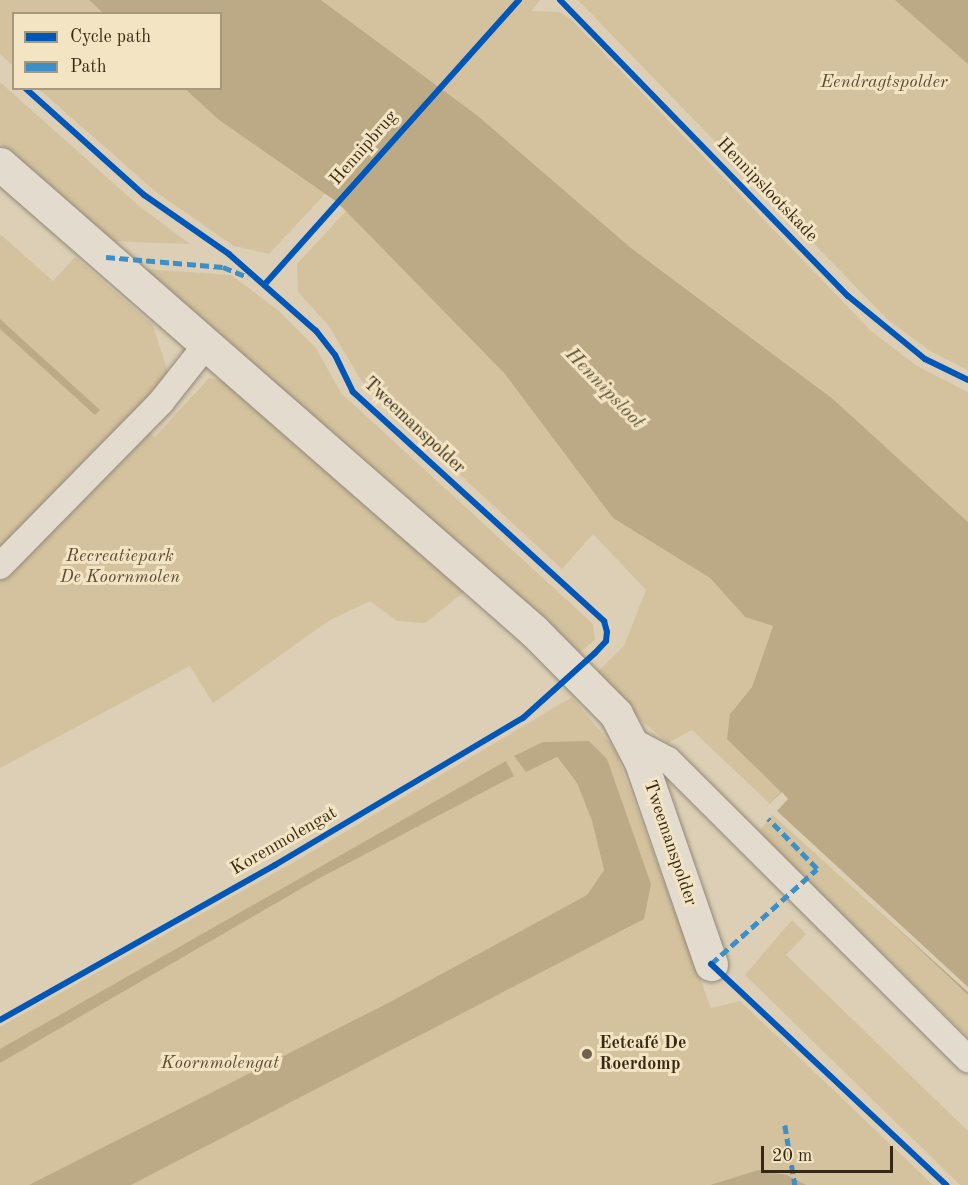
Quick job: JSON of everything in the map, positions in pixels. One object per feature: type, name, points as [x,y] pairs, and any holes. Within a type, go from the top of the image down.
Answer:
[{"type":"street","name":"Tweemanspolder","points":[[0,164],[206,345],[237,367],[534,631],[616,714],[641,762],[711,964]]},
{"type":"lane","points":[[0,566],[161,402],[206,345]]},
{"type":"lane","points":[[630,740],[668,760],[968,1059]]},
{"type":"green space","points":[[0,0],[89,0],[102,12],[12,12],[12,65],[0,54]]},
{"type":"green space","points":[[321,0],[540,0],[531,11],[559,12],[571,19],[871,331],[917,366],[968,392],[968,522],[833,399],[631,248],[478,116]]},
{"type":"green space","name":"Eendragtspolder","points":[[578,0],[968,0],[968,370],[932,352],[887,319]]},
{"type":"green space","points":[[0,82],[138,205],[190,244],[109,241],[0,143]]},
{"type":"green space","points":[[40,90],[186,90],[219,120],[326,193],[269,254],[234,246],[156,192]]},
{"type":"green space","points":[[346,211],[504,373],[613,518],[710,578],[745,617],[773,626],[752,687],[730,714],[782,792],[770,804],[692,730],[668,743],[591,678],[624,646],[646,590],[593,534],[562,569],[365,387],[329,326],[298,292],[297,264]]},
{"type":"green space","name":"Recreatiepark De Koornmolen","points":[[0,234],[53,281],[75,257],[153,325],[168,372],[131,416],[155,437],[209,378],[239,385],[467,590],[425,623],[397,621],[370,601],[330,620],[213,703],[190,666],[0,768]]},
{"type":"green space","points":[[143,269],[231,275],[278,310],[316,348],[341,393],[593,624],[595,640],[575,656]]},
{"type":"green space","name":"Koornmolengat","points":[[572,697],[614,748],[711,1008],[740,1001],[933,1185],[806,1185],[787,1175],[758,1170],[710,1185],[0,1185],[0,1027],[303,857]],"holes":[[[556,757],[607,759],[625,931],[587,895],[604,870],[592,821],[577,783]]]},
{"type":"green space","points":[[774,813],[968,995],[968,1037],[758,833]]},
{"type":"green space","points":[[792,920],[806,934],[786,955],[968,1131],[968,1185],[960,1185],[745,975]]},
{"type":"water","name":"Hennipsloot","points":[[89,0],[321,0],[478,116],[631,248],[833,399],[968,522],[968,995],[767,806],[781,792],[727,739],[730,714],[752,687],[773,626],[745,617],[710,578],[613,518],[504,373],[337,202],[219,120],[186,90],[222,90],[222,12],[102,12]]},
{"type":"water","points":[[895,0],[968,0],[968,64]]},
{"type":"water","points":[[0,319],[100,410],[95,415],[0,329]]},
{"type":"water","points":[[589,741],[607,759],[651,884],[644,919],[131,1185],[29,1185],[390,1002],[587,895],[604,870],[592,821],[577,783],[557,757],[526,772],[514,756],[543,742]]},
{"type":"water","points":[[506,761],[514,776],[316,880],[0,1063],[0,1049]]},
{"type":"water","points":[[758,1170],[787,1175],[806,1185],[710,1185]]},
{"type":"pier","points":[[782,792],[788,799],[777,811],[968,987],[968,992],[765,808]]},
{"type":"marked path","points":[[106,257],[223,267],[248,277]]},
{"type":"marked path","points":[[711,964],[817,869],[768,819]]},
{"type":"marked path","points":[[785,1125],[795,1185]]},
{"type":"cycle path","name":"Hennipbrug","points":[[265,284],[519,0]]},
{"type":"cycle path","name":"Hennipslootskade","points":[[560,0],[848,296],[925,359],[968,380]]},
{"type":"cycle path","name":"Korenmolengat","points":[[0,1020],[275,865],[523,718],[595,653],[606,641],[607,632],[604,621],[353,392],[335,355],[316,331],[229,254],[144,195],[27,90]]},
{"type":"cycle path","points":[[711,964],[946,1185]]},
{"type":"place","name":"Eetcafé De Roerdomp","points":[[587,1054]]}]
